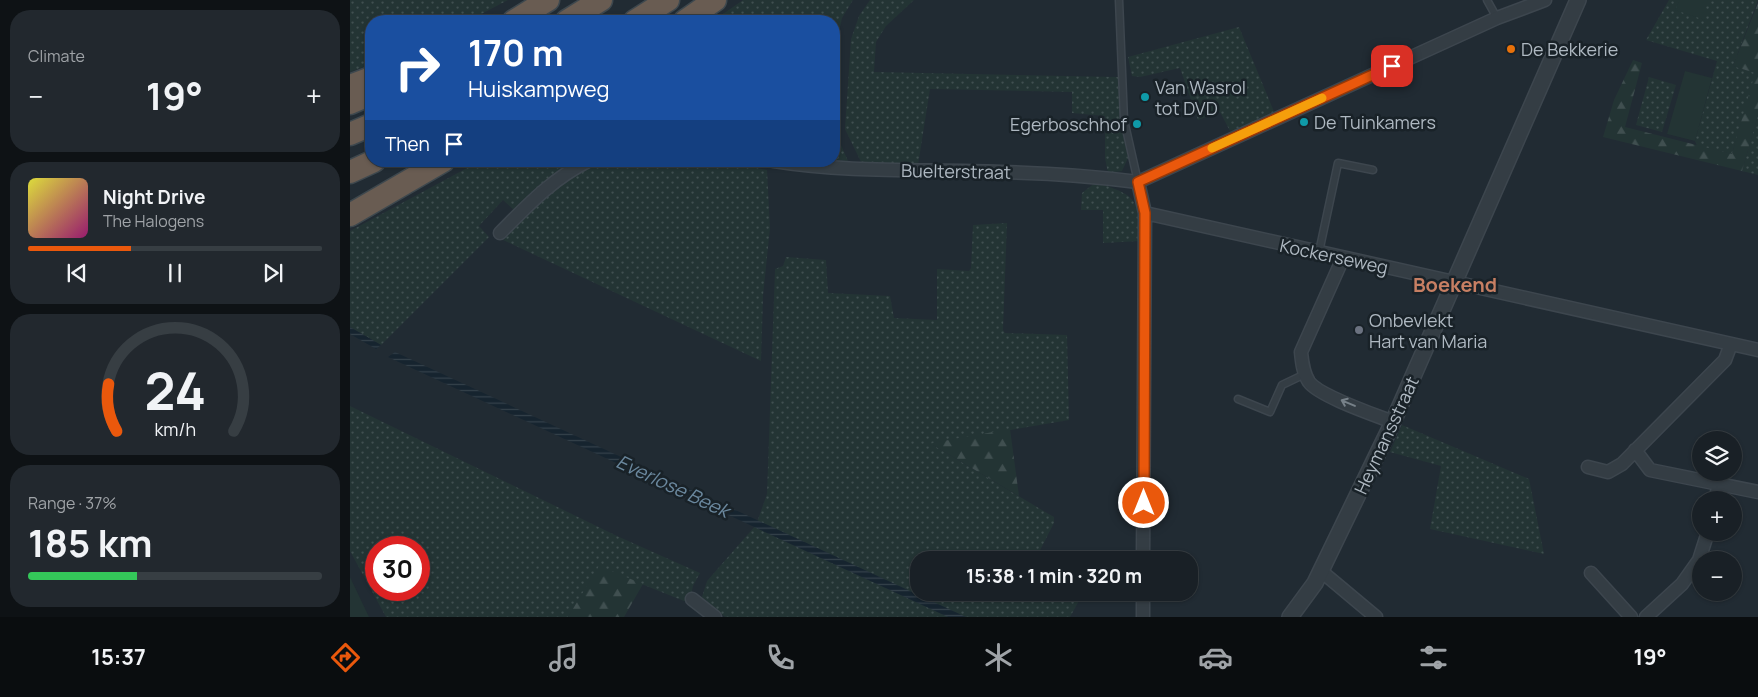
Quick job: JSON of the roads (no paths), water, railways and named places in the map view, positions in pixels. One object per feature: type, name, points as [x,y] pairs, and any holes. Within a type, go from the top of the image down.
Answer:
[{"type":"highway","points":[[577,15],[601,0]]},
{"type":"highway","points":[[644,15],[668,0]]},
{"type":"highway","points":[[694,15],[715,0]]},
{"type":"highway","points":[[519,15],[540,5]]},
{"type":"highway","points":[[524,15],[540,5]]},
{"type":"highway","points":[[350,86],[365,80]]},
{"type":"highway","points":[[350,104],[365,97]]},
{"type":"highway","points":[[350,134],[365,128]]},
{"type":"highway","points":[[350,172],[365,165]]},
{"type":"highway","points":[[350,202],[428,167]]},
{"type":"highway","points":[[350,215],[431,167]]},
{"type":"street","points":[[1143,551],[1145,213],[1138,182],[1497,18],[1545,0]]},
{"type":"street","name":"Heymansstraat","points":[[1290,617],[1315,583],[1393,422],[1578,0]]},
{"type":"street","points":[[500,233],[540,192],[564,173],[576,167]]},
{"type":"street","name":"Buelterstraat","points":[[829,167],[856,170],[1002,172],[1100,177],[1138,182]]},
{"type":"street","name":"Kockerseweg","points":[[1145,213],[1758,350]]},
{"type":"street","points":[[1343,258],[1302,352],[1302,367],[1309,383],[1323,393],[1393,422]]},
{"type":"street","points":[[1588,466],[1608,472],[1622,464],[1725,360],[1731,344]]},
{"type":"street","points":[[1636,450],[1650,470],[1758,492]]},
{"type":"street","points":[[1718,491],[1719,484]]},
{"type":"street","points":[[1646,617],[1682,584],[1699,560],[1705,541]]},
{"type":"street","points":[[1320,571],[1376,617]]},
{"type":"street","points":[[1591,573],[1631,617]]},
{"type":"street","points":[[692,600],[715,617]]},
{"type":"street","points":[[1143,601],[1143,617]]},
{"type":"lane","points":[[1119,0],[1124,120],[1138,182]]},
{"type":"lane","points":[[1487,0],[1497,18]]},
{"type":"lane","points":[[1319,252],[1338,163],[1373,170]]},
{"type":"lane","points":[[1238,399],[1270,412],[1282,385],[1305,374]]},
{"type":"water","points":[[350,327],[381,345],[376,349],[350,334]]},
{"type":"water","name":"Everlose Beek","points":[[395,352],[910,591],[910,599],[388,357]]},
{"type":"water","points":[[914,601],[932,601],[966,617],[948,617]]},
{"type":"place","name":"De Bekkerie","points":[[1511,49]]},
{"type":"place","name":"Van Wasrol tot DVD","points":[[1145,97]]},
{"type":"place","name":"De Tuinkamers","points":[[1304,122]]},
{"type":"place","name":"Egerboschhof","points":[[1137,124]]},
{"type":"place","name":"Onbevlekt Hart van Maria","points":[[1359,330]]},
{"type":"district","name":"Boekend","points":[[1455,284]]}]
